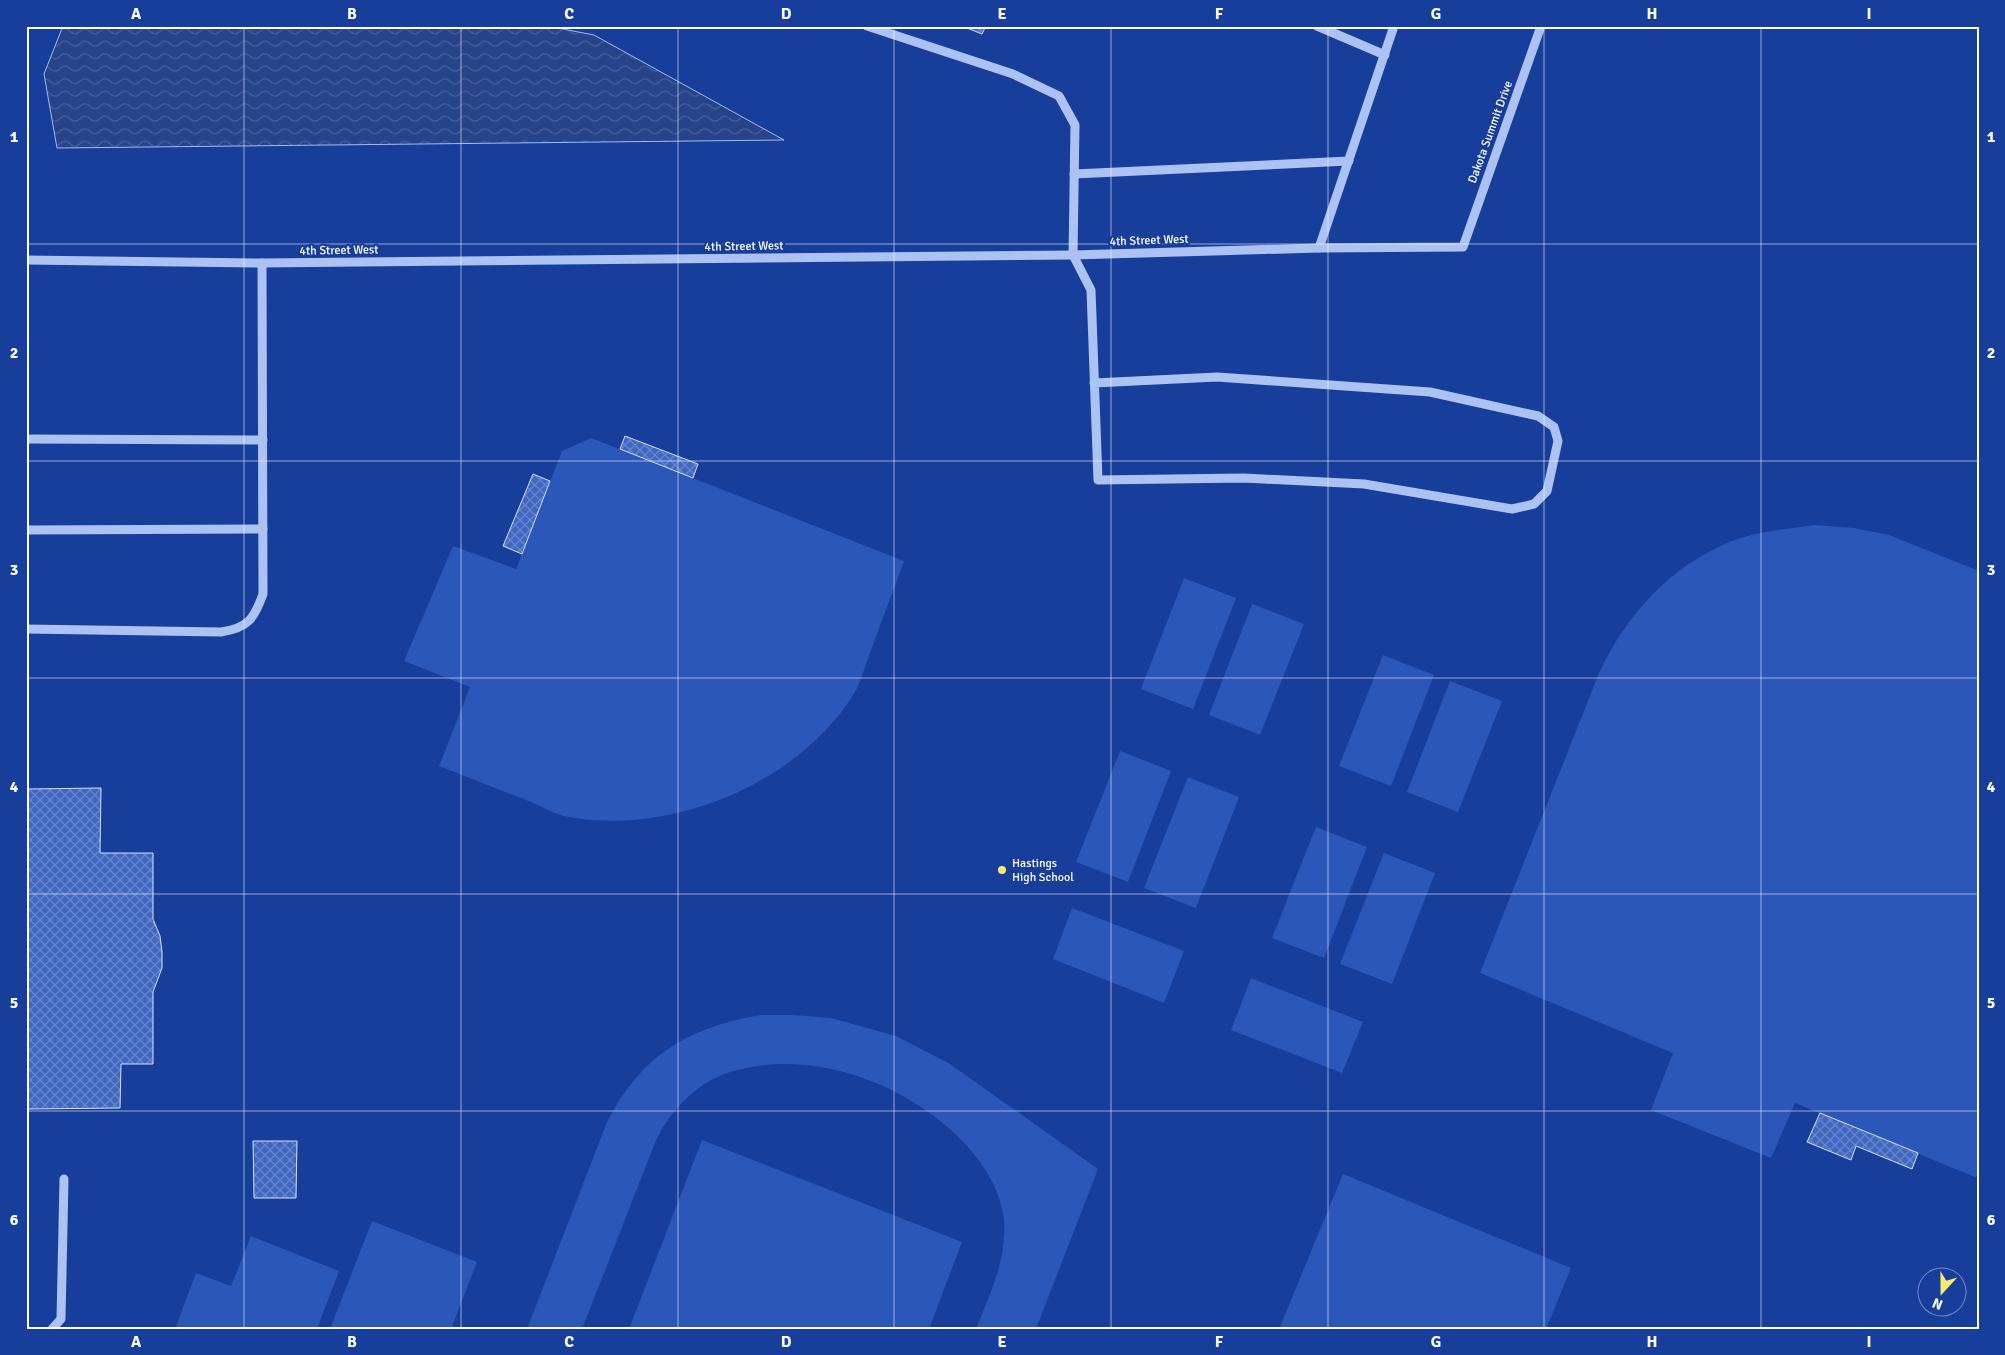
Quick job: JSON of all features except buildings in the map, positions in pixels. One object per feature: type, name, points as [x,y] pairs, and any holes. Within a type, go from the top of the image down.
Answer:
[{"type":"street","points":[[867,26],[1013,74],[1059,96],[1075,125],[1073,255],[1091,290],[1094,383],[1098,480],[1244,478],[1364,484],[1512,509],[1534,504],[1547,491],[1558,441],[1554,427],[1538,416],[1430,392],[1217,377],[1094,383]]},
{"type":"street","points":[[1318,26],[1385,55]]},
{"type":"street","points":[[1319,248],[1394,26]]},
{"type":"street","name":"Dakota Summit Drive","points":[[1463,246],[1541,26]]},
{"type":"street","points":[[1074,174],[1349,161]]},
{"type":"street","name":"4th Street West","points":[[26,260],[262,263],[1073,255],[1463,246]]},
{"type":"street","points":[[26,629],[221,632],[239,629],[256,614],[263,594],[262,263]]},
{"type":"street","points":[[26,439],[262,440]]},
{"type":"street","points":[[26,530],[263,529]]},
{"type":"street","points":[[52,1329],[61,1319],[64,1179]]},
{"type":"shaded area","points":[[591,438],[904,561],[862,678],[855,692],[831,724],[802,752],[768,776],[730,795],[691,810],[650,818],[609,821],[569,817],[554,813],[439,766],[470,687],[404,661],[453,546],[516,569],[562,451]]},
{"type":"shaded area","points":[[1814,525],[1854,528],[1889,535],[1979,571],[1979,1176],[1975,1177],[1795,1103],[1771,1158],[1651,1110],[1673,1053],[1480,973],[1599,673],[1610,651],[1637,612],[1670,578],[1710,551],[1732,541],[1752,535]]},
{"type":"shaded area","points":[[1184,578],[1236,598],[1193,709],[1141,689]]},
{"type":"shaded area","points":[[1252,604],[1304,624],[1260,735],[1209,715]]},
{"type":"shaded area","points":[[1383,655],[1434,675],[1391,786],[1339,766]]},
{"type":"shaded area","points":[[1450,681],[1502,701],[1458,812],[1407,792]]},
{"type":"shaded area","points":[[1120,751],[1171,771],[1128,882],[1076,862]]},
{"type":"shaded area","points":[[1188,777],[1239,797],[1196,908],[1144,888]]},
{"type":"shaded area","points":[[1316,827],[1367,847],[1324,958],[1272,938]]},
{"type":"shaded area","points":[[1384,853],[1435,873],[1392,984],[1340,964]]},
{"type":"shaded area","points":[[1072,908],[1184,951],[1164,1003],[1053,959]]},
{"type":"shaded area","points":[[1251,978],[1363,1022],[1342,1073],[1231,1030]]},
{"type":"shaded area","points":[[761,1015],[831,1018],[896,1036],[950,1064],[1098,1169],[1036,1329],[976,1329],[992,1289],[1000,1262],[1003,1249],[1004,1220],[999,1199],[991,1180],[967,1146],[945,1125],[919,1106],[891,1090],[862,1078],[831,1069],[799,1065],[768,1065],[737,1070],[710,1081],[688,1097],[669,1118],[655,1143],[582,1329],[527,1329],[607,1122],[620,1099],[635,1079],[652,1062],[690,1036],[711,1027]]},
{"type":"shaded area","points":[[702,1140],[962,1242],[929,1329],[629,1329]]},
{"type":"shaded area","points":[[1343,1174],[1571,1268],[1546,1329],[1279,1329]]},
{"type":"shaded area","points":[[372,1221],[477,1262],[451,1329],[330,1329]]},
{"type":"shaded area","points":[[251,1236],[339,1271],[317,1329],[175,1329],[196,1273],[231,1286]]},
{"type":"water","points":[[63,26],[547,26],[594,35],[784,140],[57,148],[44,74]]},
{"type":"place","name":"Hastings High School","points":[[1002,870]]}]
